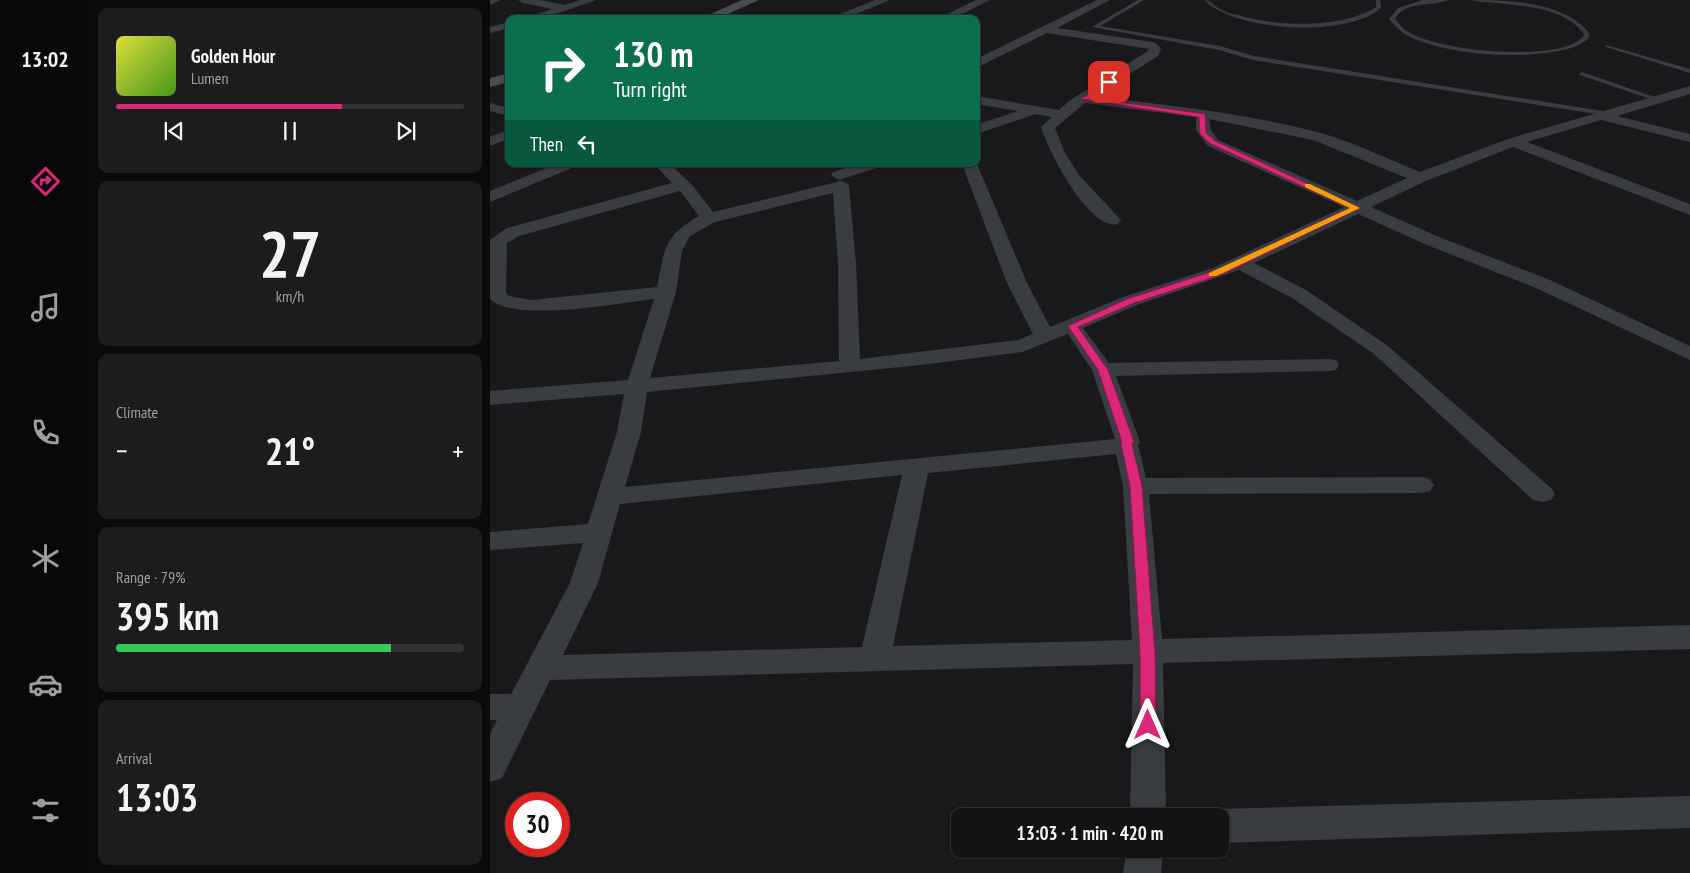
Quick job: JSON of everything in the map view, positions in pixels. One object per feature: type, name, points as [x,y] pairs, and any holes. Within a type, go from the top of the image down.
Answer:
[{"type":"street","points":[[490,2],[496,0]]},
{"type":"street","points":[[523,0],[566,8]]},
{"type":"street","points":[[542,15],[591,0]]},
{"type":"street","points":[[715,15],[753,0]]},
{"type":"street","points":[[844,15],[885,0]]},
{"type":"street","points":[[951,15],[985,0]]},
{"type":"street","points":[[1084,0],[1103,1]]},
{"type":"street","points":[[980,62],[1103,1]]},
{"type":"street","points":[[490,30],[505,26]]},
{"type":"street","points":[[1047,30],[1153,46],[1155,49],[1154,53],[1061,114],[1048,127],[1058,158],[1093,204],[1112,220]]},
{"type":"street","points":[[490,83],[505,78]]},
{"type":"street","points":[[490,398],[850,366],[1022,346],[1130,301],[1220,272],[1420,178],[1513,142],[1687,93]]},
{"type":"street","points":[[1084,99],[1249,122],[1304,133],[1365,154],[1420,178]]},
{"type":"street","points":[[980,101],[1061,114]]},
{"type":"street","points":[[490,107],[505,111]]},
{"type":"street","points":[[980,129],[1034,110]]},
{"type":"street","points":[[1606,115],[1690,138]]},
{"type":"street","points":[[1203,116],[1201,127],[1203,134],[1213,142],[1356,208],[1543,284],[1690,354]]},
{"type":"street","points":[[490,142],[505,136]]},
{"type":"street","points":[[1513,142],[1690,210]]},
{"type":"street","points":[[490,197],[562,167]]},
{"type":"street","points":[[665,167],[674,174],[696,199],[709,218]]},
{"type":"street","points":[[490,768],[584,583],[629,432],[637,386],[666,292],[674,251],[683,233],[709,218],[864,167]]},
{"type":"street","points":[[970,167],[1017,283],[1045,337]]},
{"type":"street","points":[[838,175],[847,263],[850,366]]},
{"type":"street","points":[[666,292],[531,306],[503,300],[496,294],[493,286],[496,247],[499,240],[513,232],[683,185]]},
{"type":"street","points":[[1240,263],[1299,294],[1381,350],[1542,494]]},
{"type":"street","points":[[1072,326],[1103,370],[1128,442],[1126,444],[1136,486],[1148,653],[1148,808]]},
{"type":"street","points":[[1103,370],[1328,365]]},
{"type":"street","points":[[609,497],[1126,444]]},
{"type":"street","points":[[875,659],[918,466]]},
{"type":"street","points":[[1136,486],[1421,485]]},
{"type":"street","points":[[490,541],[599,532]]},
{"type":"street","points":[[542,668],[1690,637]]},
{"type":"street","points":[[490,707],[522,706]]},
{"type":"street","points":[[1229,826],[1690,812]]},
{"type":"street","points":[[1142,873],[1144,858]]},
{"type":"lane","points":[[1142,0],[1096,28],[1220,48],[1253,58],[1606,115]]},
{"type":"lane","points":[[1206,0],[1216,9],[1232,15],[1280,23],[1335,23],[1356,20],[1376,11],[1394,13]]},
{"type":"lane","points":[[1376,11],[1380,4],[1378,0]]},
{"type":"lane","points":[[1401,0],[1420,3]]},
{"type":"lane","points":[[1446,0],[1420,3],[1400,9],[1394,13],[1392,19],[1394,23],[1411,35],[1439,44],[1475,50],[1521,53],[1549,52],[1570,48],[1586,38],[1587,34],[1582,26],[1559,14],[1518,4],[1474,0]]},
{"type":"lane","points":[[1608,46],[1690,71]]},
{"type":"lane","points":[[1582,74],[1658,100]]},
{"type":"slow traffic","points":[[1213,275],[1356,208],[1307,185]]},
{"type":"route","points":[[1109,82],[1084,99],[1203,116],[1201,127],[1203,134],[1213,142],[1356,208],[1220,272],[1130,301],[1072,326],[1103,370],[1128,442],[1126,444],[1136,486],[1145,598],[1148,653],[1148,725]]}]
